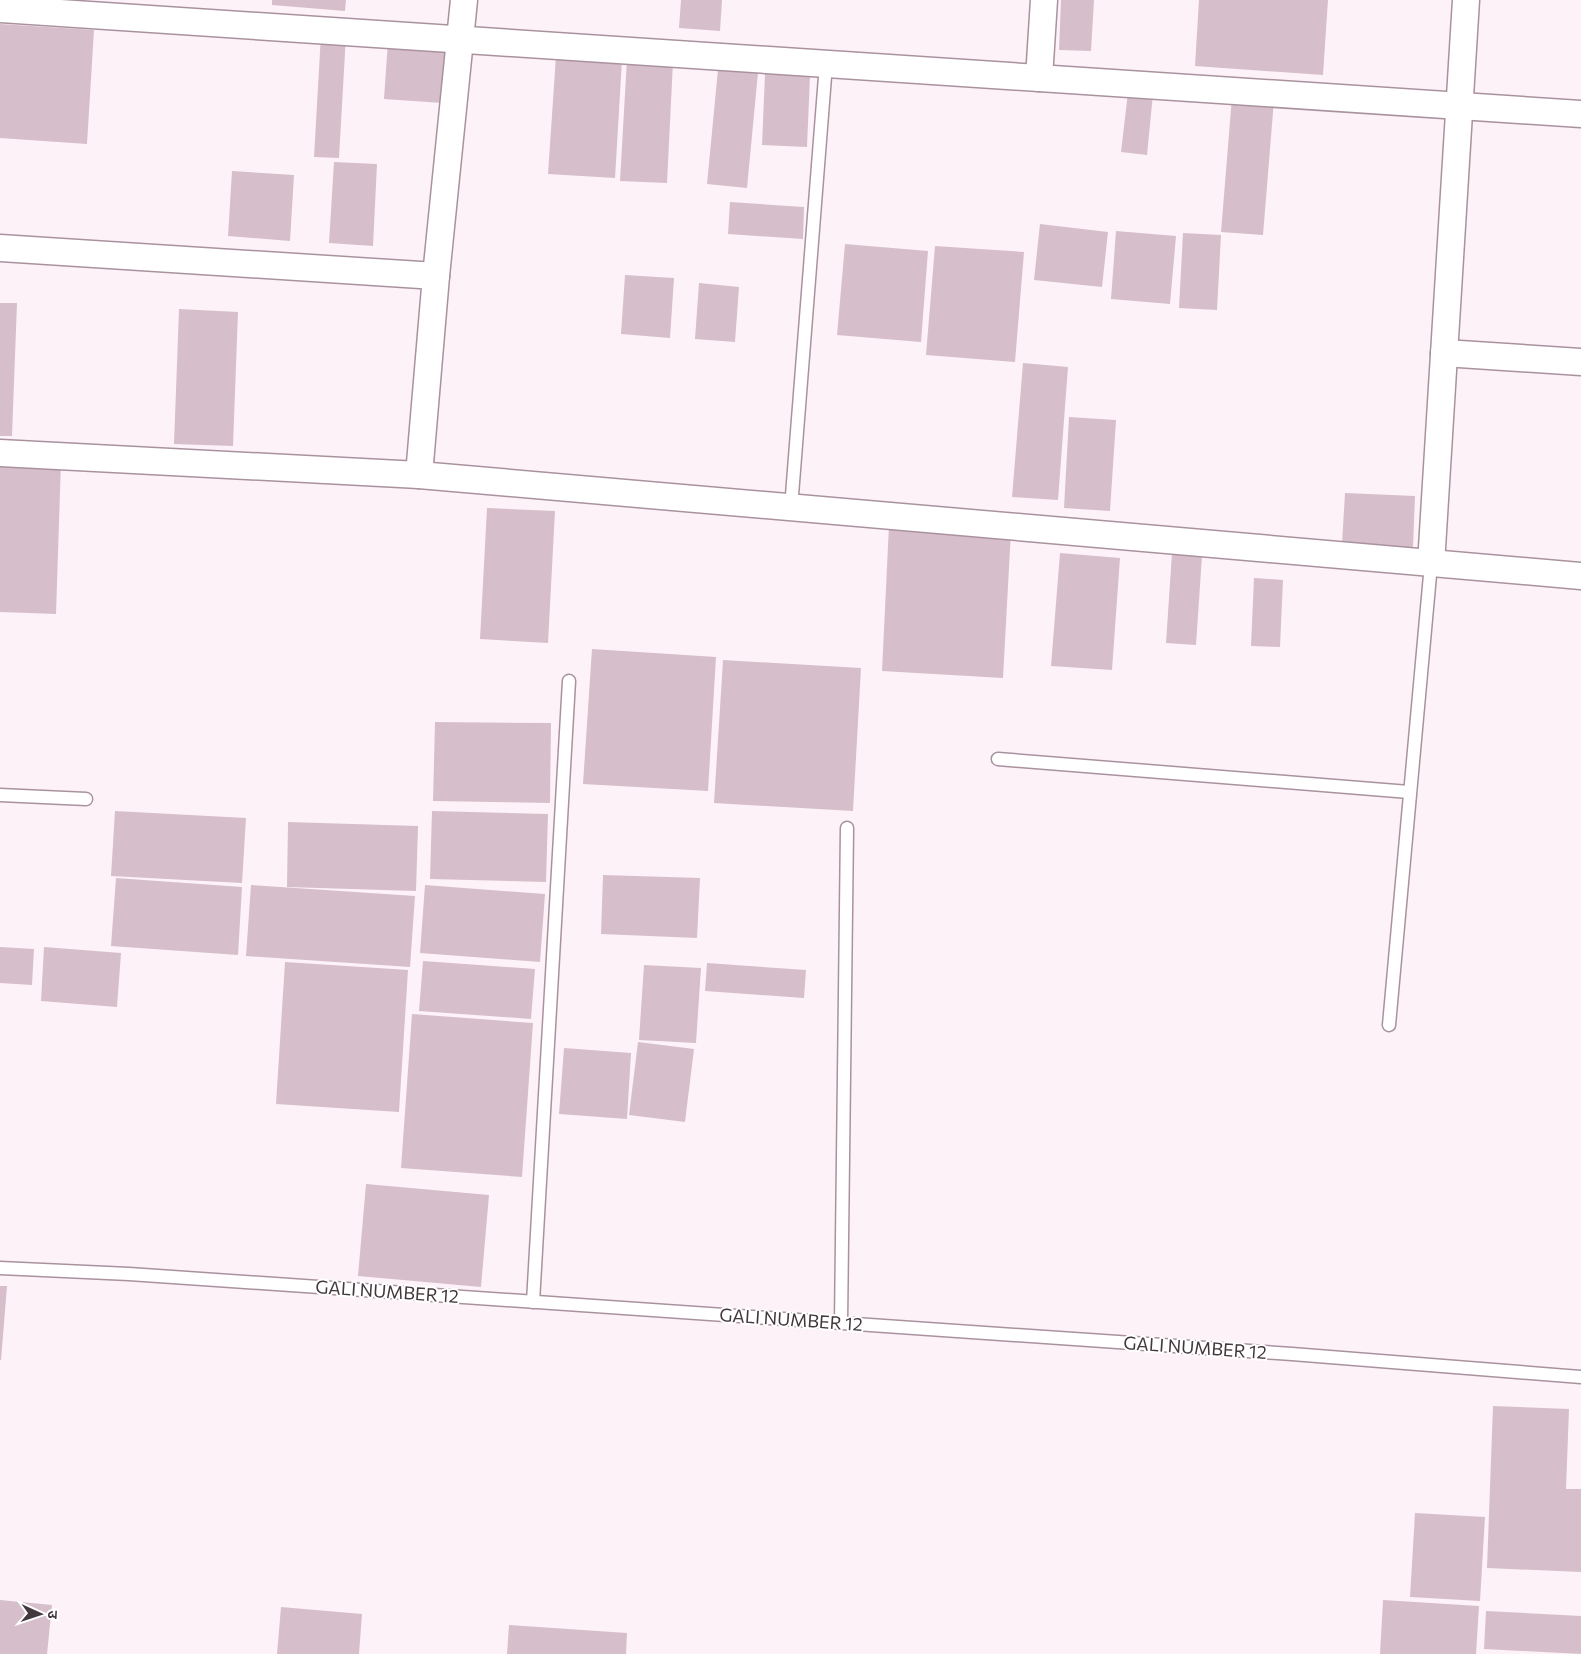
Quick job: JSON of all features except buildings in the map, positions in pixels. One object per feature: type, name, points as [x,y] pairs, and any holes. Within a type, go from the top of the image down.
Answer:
[{"type":"street","points":[[419,475],[436,276],[462,40],[464,0]]},
{"type":"street","points":[[1038,78],[1044,0]]},
{"type":"street","points":[[1431,564],[1466,0]]},
{"type":"street","points":[[0,9],[1581,114]]},
{"type":"street","points":[[0,248],[436,276]]},
{"type":"street","points":[[1444,353],[1581,362]]},
{"type":"street","points":[[0,452],[419,475],[1581,576]]},
{"type":"lane","points":[[791,508],[826,64]]},
{"type":"lane","points":[[1389,1026],[1431,564]]},
{"type":"lane","points":[[533,1302],[569,681]]},
{"type":"lane","points":[[998,759],[1409,792]]},
{"type":"lane","points":[[0,795],[86,799]]},
{"type":"lane","points":[[841,1323],[847,828]]},
{"type":"lane","name":"GALI NUMBER 12","points":[[0,1268],[1292,1354],[1581,1378]]}]
